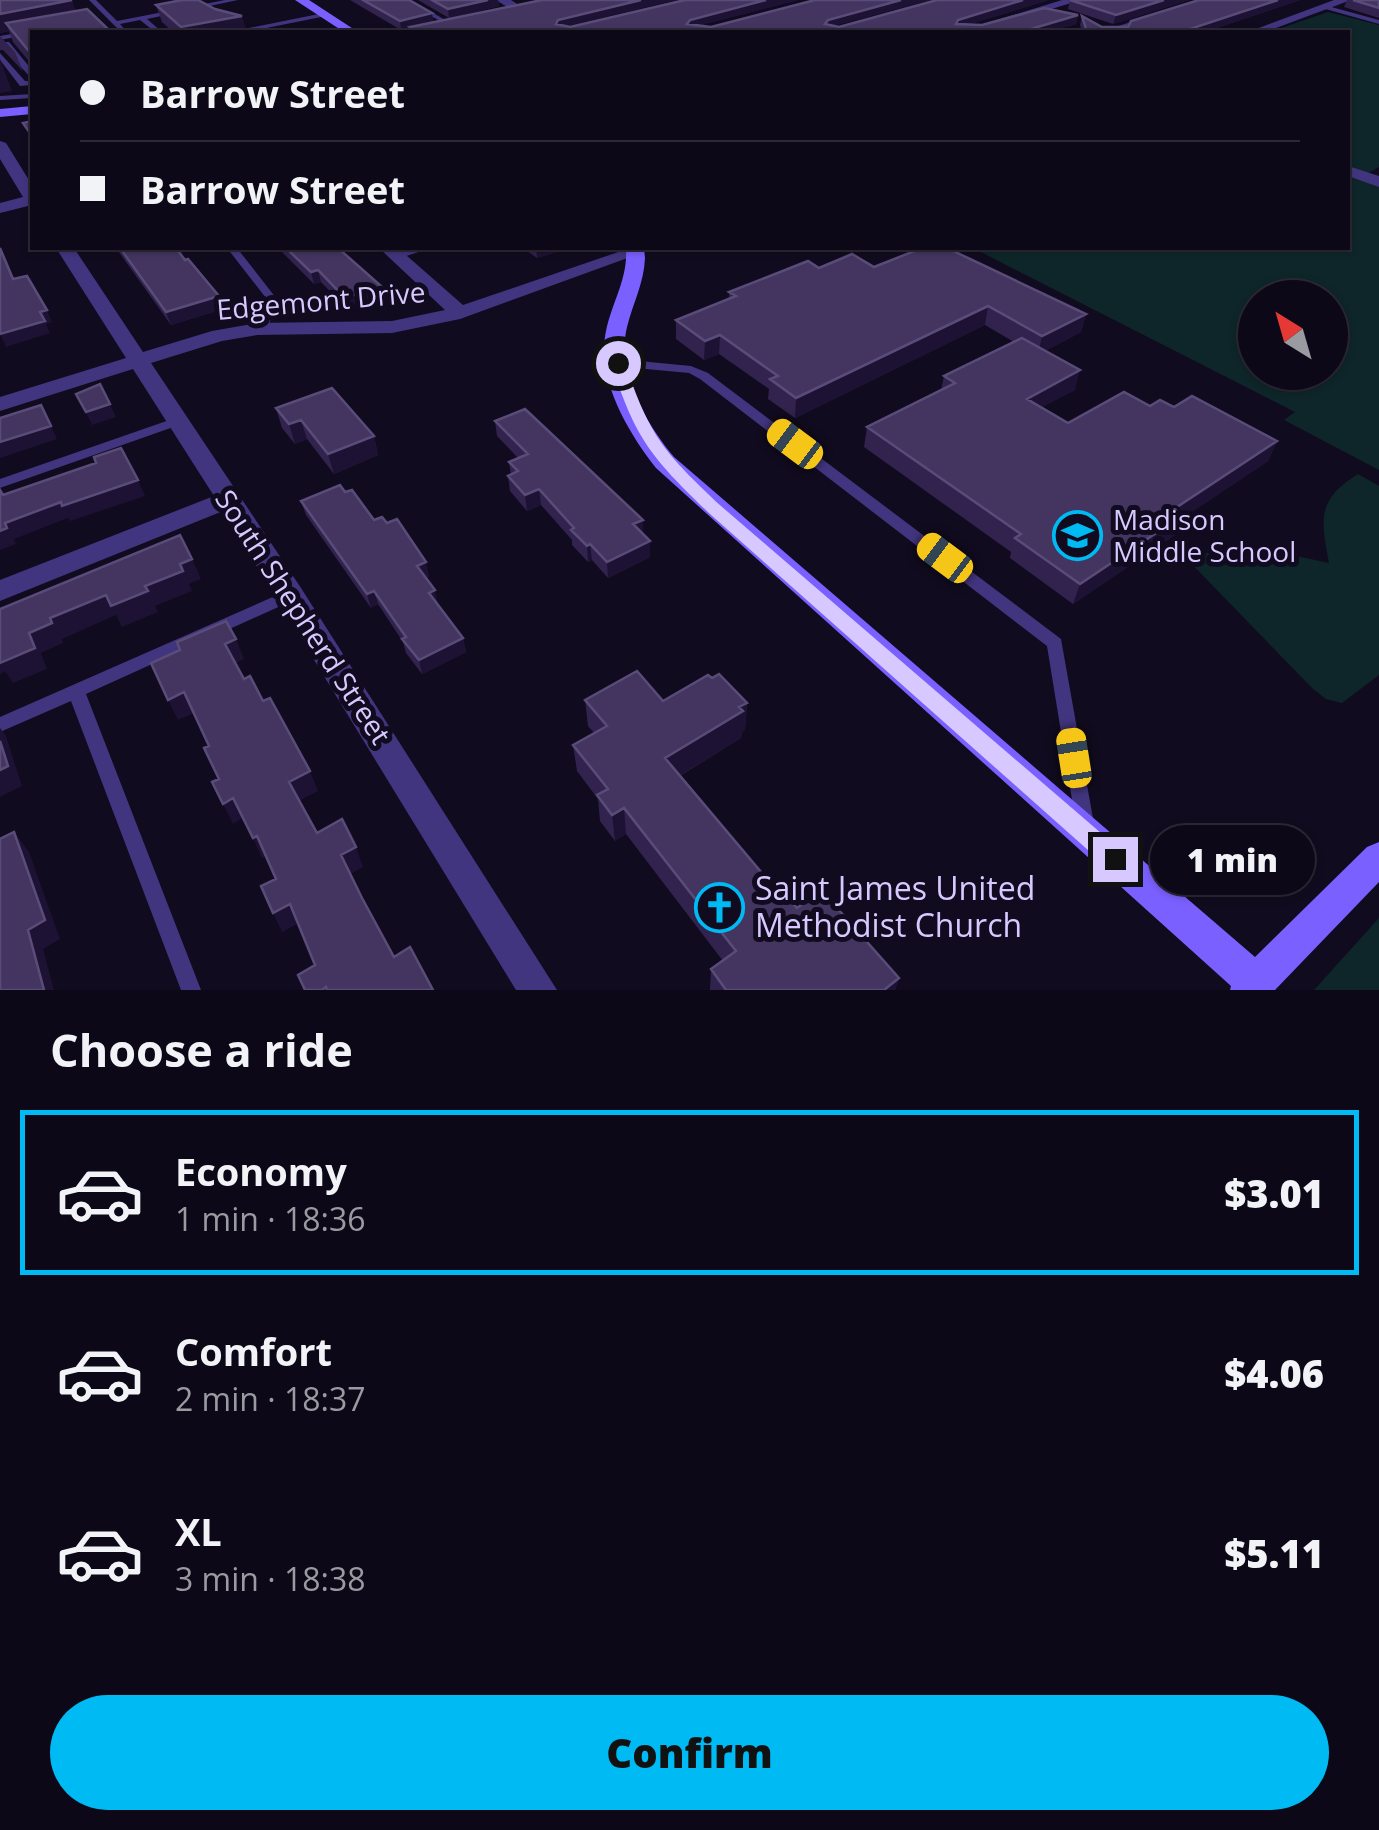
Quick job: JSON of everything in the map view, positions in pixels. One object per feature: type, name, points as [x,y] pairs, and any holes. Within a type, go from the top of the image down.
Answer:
[{"type":"street","points":[[301,0],[349,30]]},
{"type":"street","points":[[1018,0],[1078,19]]},
{"type":"street","points":[[971,30],[1076,0]]},
{"type":"street","points":[[1260,30],[1345,0]]},
{"type":"street","points":[[502,6],[526,7]]},
{"type":"street","points":[[423,30],[466,20]]},
{"type":"street","points":[[0,146],[30,196]]},
{"type":"street","points":[[1350,172],[1379,182]]},
{"type":"street","points":[[0,208],[30,200]]},
{"type":"street","name":"South Shepherd Street","points":[[65,250],[290,594],[538,990]]},
{"type":"street","name":"Edgemont Drive","points":[[0,404],[219,335],[264,328],[392,327],[460,313],[636,250]]},
{"type":"street","points":[[639,250],[615,337],[618,363],[636,417],[660,457],[1252,986],[1379,858]]},
{"type":"street","points":[[393,252],[460,313]]},
{"type":"street","points":[[0,591],[228,500]]},
{"type":"lane","points":[[93,2],[113,0]]},
{"type":"lane","points":[[91,21],[142,18],[235,0]]},
{"type":"lane","points":[[406,0],[449,24]]},
{"type":"lane","points":[[93,2],[122,30]]},
{"type":"lane","points":[[198,7],[209,17]]},
{"type":"lane","points":[[1324,7],[1379,22]]},
{"type":"lane","points":[[249,30],[324,15]]},
{"type":"lane","points":[[142,18],[156,30]]},
{"type":"lane","points":[[1107,30],[1148,18]]},
{"type":"lane","points":[[218,24],[240,30]]},
{"type":"lane","points":[[27,92],[1,38],[30,32]]},
{"type":"lane","points":[[0,55],[27,92]]},
{"type":"lane","points":[[0,98],[27,92]]},
{"type":"lane","points":[[234,250],[272,298],[264,328]]},
{"type":"lane","points":[[618,363],[691,370],[704,376],[1055,643],[1087,835]]},
{"type":"lane","points":[[0,484],[178,421]]},
{"type":"lane","points":[[0,725],[290,594]]},
{"type":"lane","points":[[76,691],[191,990]]},
{"type":"green space","points":[[1328,12],[1379,25],[1379,167],[1360,178],[1379,185],[1379,470],[1284,420],[1295,412],[1252,390],[1348,390],[1348,280],[1238,280],[1238,383],[977,250],[1350,250],[1350,30],[1276,30]]},
{"type":"green space","points":[[1358,474],[1379,486],[1379,675],[1342,703],[1326,699],[1313,689],[1184,556],[1257,552],[1329,563],[1324,535],[1328,502]]},
{"type":"green space","points":[[1379,918],[1379,990],[1314,990]]},
{"type":"building","points":[[0,0],[72,0],[0,14]]},
{"type":"building","points":[[198,0],[242,16],[181,27],[156,5]]},
{"type":"building","points":[[363,0],[409,0],[432,13],[400,21]]},
{"type":"building","points":[[432,0],[488,0],[448,9]]},
{"type":"building","points":[[542,0],[641,0],[558,20],[556,24],[570,27],[685,0],[766,0],[687,24],[711,27],[815,0],[901,0],[825,24],[839,27],[937,0],[1023,0],[958,20],[956,24],[982,25],[1044,8],[1078,15],[1028,30],[410,27]]},
{"type":"building","points":[[1070,0],[1164,0],[1116,15]]},
{"type":"building","points":[[1199,0],[1278,0],[1187,30],[1086,30],[1082,16],[1102,27],[1128,27],[1131,21]]},
{"type":"building","points":[[1353,0],[1379,0],[1379,8]]},
{"type":"building","points":[[87,9],[109,30],[30,30],[28,50],[6,23]]},
{"type":"building","points":[[0,248],[13,279],[27,276],[47,310],[40,312],[45,321],[0,334]]},
{"type":"building","points":[[121,250],[178,250],[219,296],[166,312]]},
{"type":"building","points":[[288,250],[340,250],[381,286],[345,298],[318,270],[311,272]]},
{"type":"building","points":[[917,250],[951,250],[1086,314],[1042,336],[988,306],[796,398],[770,379],[778,376],[720,335],[705,341],[676,320],[736,296],[729,292],[808,261],[819,268],[852,254],[874,267]]},
{"type":"building","points":[[1022,338],[1080,370],[1027,399],[1068,423],[1124,392],[1150,406],[1160,400],[1174,407],[1192,396],[1277,441],[1174,509],[1183,515],[1080,584],[1015,538],[1021,534],[867,427],[955,383],[944,376]]},
{"type":"building","points":[[100,384],[110,404],[86,412],[76,394]]},
{"type":"building","points":[[332,388],[374,436],[328,454],[301,420],[289,424],[276,408]]},
{"type":"building","points":[[41,405],[51,426],[0,442],[0,418]]},
{"type":"building","points":[[525,409],[643,520],[633,524],[650,541],[607,562],[571,530],[574,528],[539,489],[525,495],[508,476],[518,471],[509,462],[528,454],[495,421]]},
{"type":"building","points":[[121,448],[138,480],[62,506],[61,502],[5,523],[7,528],[0,531],[0,490],[3,495],[96,463],[94,457]]},
{"type":"building","points":[[340,485],[345,492],[352,490],[374,520],[382,517],[387,523],[397,519],[426,562],[417,566],[435,590],[429,593],[463,638],[419,660],[402,639],[406,637],[374,591],[367,594],[301,501]]},
{"type":"building","points":[[180,535],[192,559],[180,564],[183,571],[145,586],[148,591],[111,606],[106,595],[50,618],[52,623],[29,633],[35,648],[0,663],[0,609]]},
{"type":"building","points":[[226,621],[236,639],[225,644],[244,679],[250,676],[263,701],[270,698],[310,771],[289,782],[317,833],[342,819],[356,847],[341,855],[362,898],[394,957],[410,947],[433,990],[305,990],[298,975],[315,965],[290,904],[273,913],[261,886],[276,879],[257,836],[253,838],[233,798],[223,804],[212,782],[219,779],[204,748],[209,746],[184,692],[168,700],[151,663],[180,650],[177,642]]},
{"type":"building","points":[[637,671],[663,701],[708,675],[712,678],[719,674],[747,703],[739,707],[743,711],[665,758],[783,898],[786,896],[797,908],[821,890],[899,978],[884,990],[726,990],[711,969],[736,951],[624,808],[612,815],[597,795],[608,789],[573,745],[607,726],[585,700]]},
{"type":"building","points":[[0,741],[8,766],[0,770]]},
{"type":"building","points":[[14,832],[45,920],[28,930],[44,990],[0,990],[0,839]]},
{"type":"place","name":"Madison Middle School","points":[[1078,536]]},
{"type":"place","name":"Saint James United Methodist Church","points":[[720,907]]},
{"type":"route","points":[[618,363],[636,417],[660,457],[1115,859]]}]
